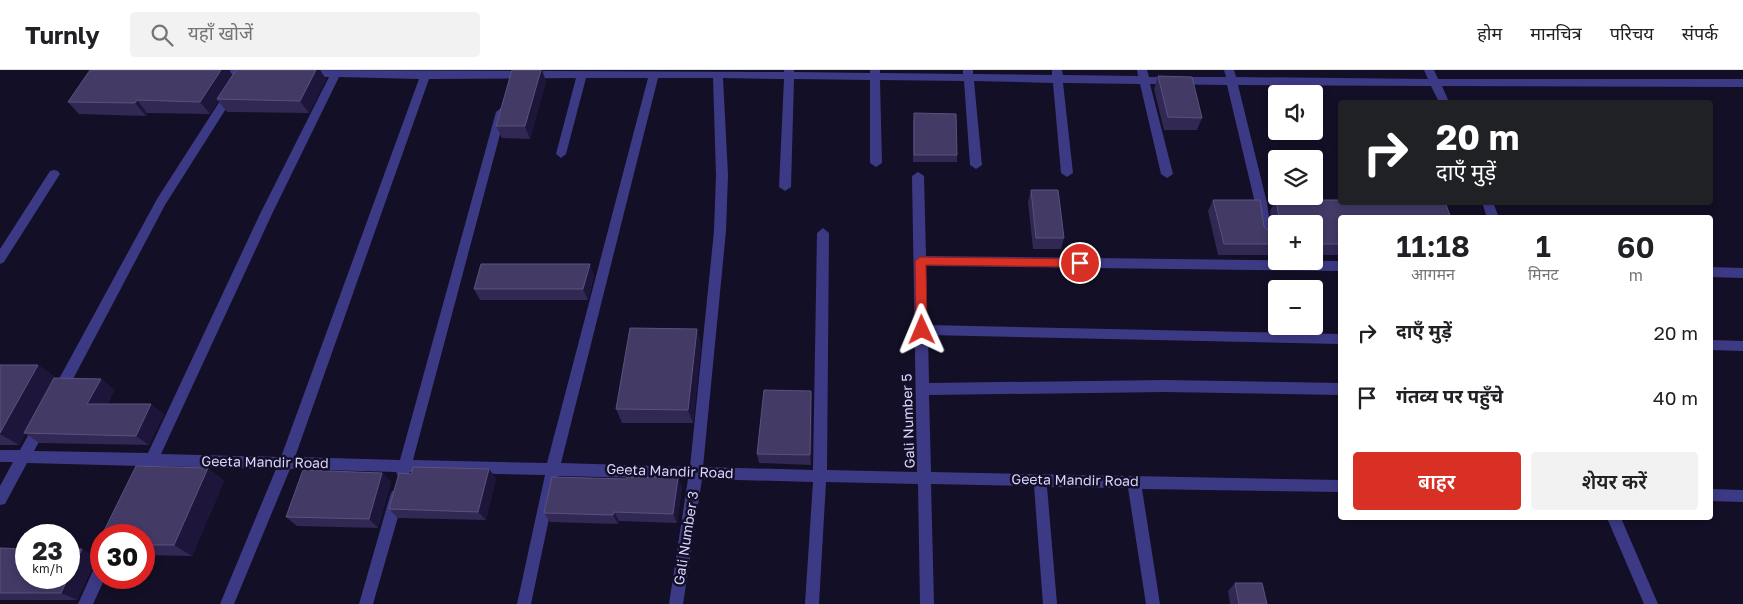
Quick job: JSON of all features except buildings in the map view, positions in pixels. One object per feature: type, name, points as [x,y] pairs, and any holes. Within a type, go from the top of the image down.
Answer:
[{"type":"street","points":[[1429,70],[1443,100]]},
{"type":"street","points":[[206,71],[263,72]]},
{"type":"street","points":[[0,499],[161,202],[246,71]]},
{"type":"street","points":[[144,476],[266,214],[336,72]]},
{"type":"street","points":[[299,73],[426,73],[511,77],[582,73],[718,72],[1058,74],[1231,76],[1436,84],[1743,83]]},
{"type":"street","name":"Gali Number 3","points":[[676,604],[696,472],[720,231],[722,175],[718,72]]},
{"type":"street","points":[[227,604],[286,462],[426,73]]},
{"type":"street","points":[[561,154],[582,73]]},
{"type":"street","points":[[524,604],[553,468],[655,73]]},
{"type":"street","points":[[784,187],[789,73]]},
{"type":"street","points":[[875,73],[876,163]]},
{"type":"street","points":[[968,74],[976,165]]},
{"type":"street","points":[[1058,74],[1067,173]]},
{"type":"street","points":[[1144,75],[1166,174]]},
{"type":"street","points":[[1231,76],[1261,204],[1266,238]]},
{"type":"street","points":[[366,604],[504,102]]},
{"type":"street","points":[[0,259],[54,174]]},
{"type":"street","name":"Gali Number 5","points":[[918,176],[922,389],[926,477],[927,604]]},
{"type":"street","points":[[812,604],[820,476],[823,233]]},
{"type":"street","points":[[920,261],[1338,266]]},
{"type":"street","points":[[1713,272],[1743,273]]},
{"type":"street","points":[[922,330],[1338,339]]},
{"type":"street","points":[[1713,345],[1743,346]]},
{"type":"street","points":[[922,389],[1165,386],[1338,389]]},
{"type":"street","name":"Geeta Mandir Road","points":[[0,456],[820,476],[1338,486]]},
{"type":"street","points":[[1040,480],[1050,604]]},
{"type":"street","points":[[1134,482],[1153,604]]},
{"type":"street","points":[[1713,495],[1743,496]]},
{"type":"street","points":[[1615,520],[1651,604]]},
{"type":"street","points":[[85,604],[92,589]]},
{"type":"route","points":[[922,330],[920,261],[1080,263]]}]
